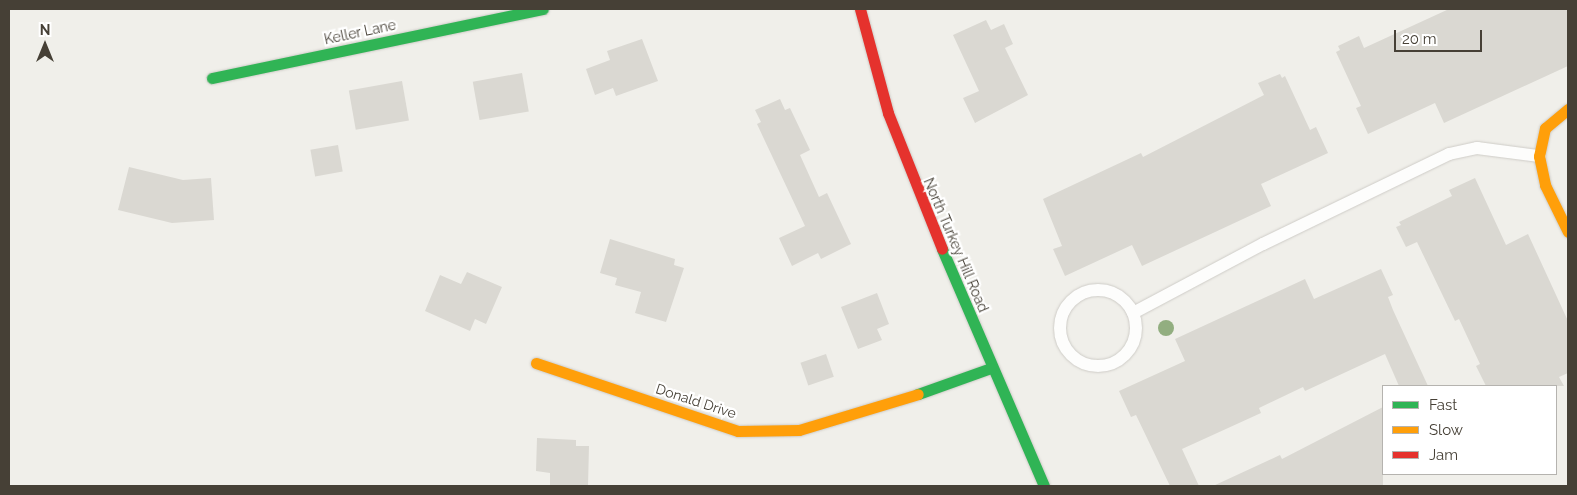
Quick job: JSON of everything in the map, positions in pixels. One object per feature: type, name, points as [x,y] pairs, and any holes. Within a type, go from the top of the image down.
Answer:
[{"type":"street","name":"Keller Lane","points":[[212,78],[544,9]]},
{"type":"street","name":"North Turkey Hill Road","points":[[860,9],[888,113],[907,167],[991,368],[1044,486]]},
{"type":"street","points":[[1568,108],[1546,128],[1539,156],[1545,185],[1557,215],[1568,232]]},
{"type":"street","name":"Donald Drive","points":[[536,363],[738,431],[799,430],[872,410],[991,368]]},
{"type":"lane","points":[[1133,313],[1263,244],[1449,154],[1477,148],[1539,156]]},
{"type":"lane","points":[[1106,291],[1126,303],[1133,313],[1136,325],[1131,347],[1113,363],[1102,366],[1079,361],[1063,344],[1060,321],[1068,305],[1082,293],[1106,291]]},
{"type":"building","points":[[1449,9],[1568,9],[1568,66],[1444,123],[1435,103],[1368,134],[1356,108],[1361,106],[1336,52],[1340,50],[1338,46],[1359,36],[1364,48]]},
{"type":"building","points":[[986,20],[991,30],[1004,24],[1013,44],[1005,48],[1028,95],[975,123],[963,98],[979,91],[953,35]]},
{"type":"building","points":[[642,39],[658,81],[616,96],[613,88],[595,95],[586,69],[610,60],[607,51]]},
{"type":"building","points":[[522,73],[529,111],[480,120],[473,82]]},
{"type":"building","points":[[1280,74],[1282,78],[1285,76],[1310,130],[1316,127],[1328,153],[1261,184],[1271,206],[1142,266],[1132,245],[1065,276],[1053,249],[1062,246],[1043,199],[1141,153],[1143,157],[1264,95],[1258,83]]},
{"type":"building","points":[[402,81],[409,120],[356,130],[349,90]]},
{"type":"building","points":[[780,99],[785,110],[790,108],[810,150],[800,155],[819,197],[827,193],[851,244],[821,259],[818,253],[792,266],[779,238],[805,226],[757,124],[761,122],[755,110]]},
{"type":"building","points":[[338,145],[343,172],[315,176],[310,150]]},
{"type":"building","points":[[129,167],[183,180],[211,178],[214,220],[172,223],[118,210]]},
{"type":"building","points":[[1475,178],[1506,245],[1528,234],[1568,321],[1568,373],[1559,377],[1564,386],[1486,385],[1476,366],[1480,364],[1459,319],[1455,321],[1417,242],[1406,247],[1396,227],[1401,225],[1399,222],[1452,196],[1449,190]]},
{"type":"building","points":[[610,239],[675,259],[674,265],[684,268],[666,322],[635,313],[641,292],[615,285],[617,278],[600,273]]},
{"type":"building","points":[[1381,269],[1393,295],[1388,297],[1393,310],[1428,385],[1399,385],[1385,354],[1305,391],[1303,387],[1259,408],[1261,413],[1182,449],[1199,486],[1170,486],[1136,415],[1131,417],[1119,391],[1185,361],[1175,339],[1305,279],[1314,299]]},
{"type":"building","points":[[467,272],[502,287],[486,324],[475,319],[470,331],[425,311],[440,275],[461,284]]},
{"type":"building","points":[[877,293],[889,324],[877,329],[882,340],[858,349],[841,307]]},
{"type":"building","points":[[826,354],[834,377],[808,385],[800,363]]},
{"type":"building","points":[[1382,408],[1383,486],[1213,486],[1280,455],[1282,459]]},
{"type":"building","points":[[537,438],[576,440],[576,446],[589,446],[588,486],[550,486],[550,473],[536,471]]},
{"type":"traffic: fast","points":[[212,78],[543,9]]},
{"type":"traffic: fast","points":[[942,249],[1044,486]]},
{"type":"traffic: fast","points":[[918,394],[991,368]]},
{"type":"traffic: slow","points":[[1568,109],[1545,128],[1539,156],[1545,185],[1568,232]]},
{"type":"traffic: slow","points":[[536,363],[738,431],[799,430],[918,394]]},
{"type":"traffic: jam","points":[[860,9],[888,113],[942,249]]}]
